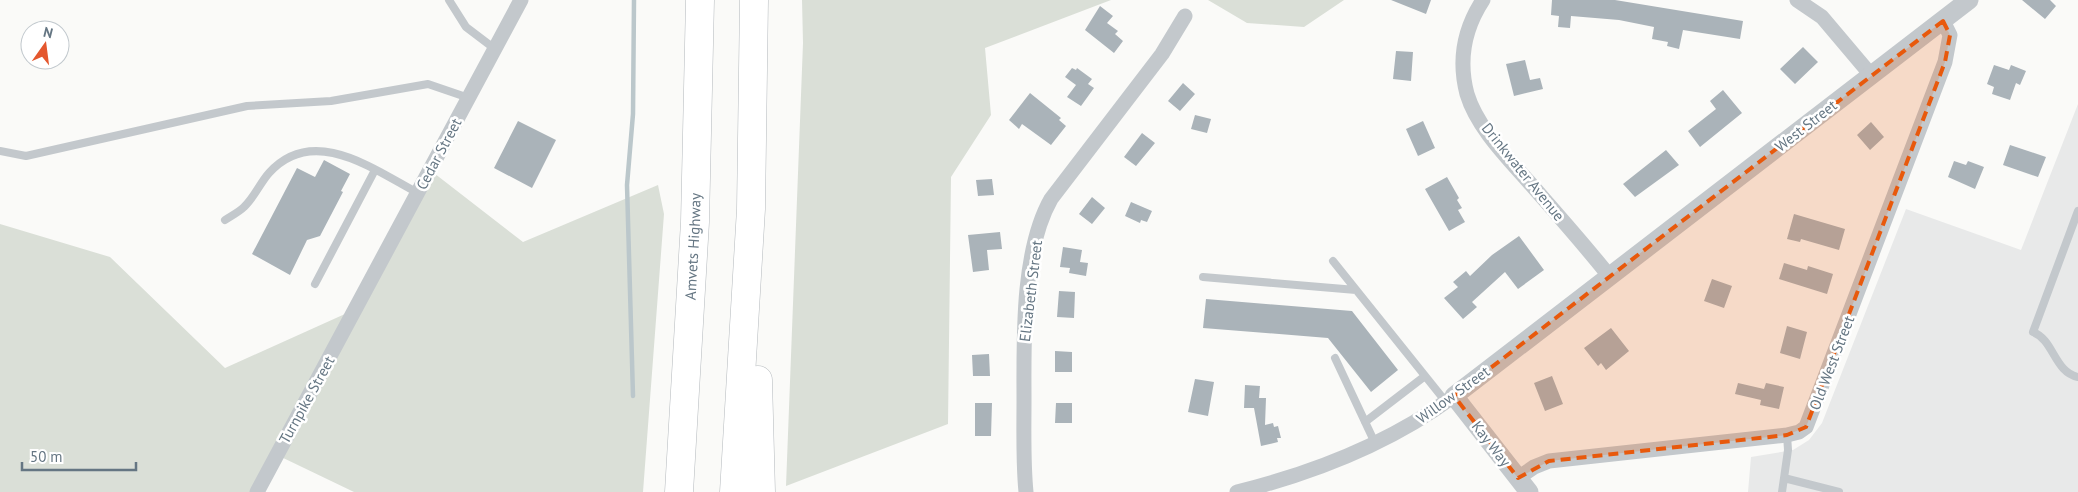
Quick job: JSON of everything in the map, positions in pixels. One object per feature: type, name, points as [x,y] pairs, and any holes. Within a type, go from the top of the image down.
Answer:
[{"type":"highway","name":"Amvets Highway","points":[[679,492],[694,241],[700,0]]},
{"type":"highway","points":[[734,492],[746,320],[752,141],[754,0]]},
{"type":"highway","points":[[752,141],[761,492]]},
{"type":"street","name":"Cedar Street","points":[[356,309],[521,0]]},
{"type":"street","name":"Drinkwater Avenue","points":[[1483,0],[1469,25],[1465,42],[1462,65],[1468,96],[1478,117],[1500,149],[1610,277]]},
{"type":"street","points":[[1797,0],[1822,18],[1872,75]]},
{"type":"street","name":"West Street","points":[[1643,252],[1969,0]]},
{"type":"street","name":"Elizabeth Street","points":[[1026,492],[1025,332],[1032,260],[1041,222],[1051,199],[1162,54],[1185,16]]},
{"type":"street","name":"Old West Street","points":[[1524,485],[1539,464],[1554,460],[1787,435],[1802,430],[1809,422],[1946,62],[1950,35],[1943,20]]},
{"type":"street","name":"Willow Street","points":[[1237,492],[1305,472],[1408,428],[1450,399],[1643,252]]},
{"type":"street","name":"Turnpike Street","points":[[257,492],[356,309]]},
{"type":"street","name":"Kay Way","points":[[1450,399],[1524,485]]},
{"type":"lane","points":[[449,0],[466,27],[494,49]]},
{"type":"lane","points":[[0,150],[26,156],[247,106],[331,101],[428,84],[469,98]]},
{"type":"lane","points":[[225,220],[244,208],[269,172],[299,152],[331,151],[355,159],[418,193]]},
{"type":"lane","points":[[315,284],[375,170]]},
{"type":"lane","points":[[2078,211],[2032,332],[2044,338],[2064,370],[2078,377]]},
{"type":"lane","points":[[1333,261],[1425,376],[1450,399]]},
{"type":"lane","points":[[1203,277],[1356,290]]},
{"type":"lane","points":[[1335,358],[1375,443]]},
{"type":"lane","points":[[1365,422],[1425,376]]},
{"type":"lane","points":[[1782,492],[1788,450],[1787,435]]},
{"type":"lane","points":[[1784,478],[1835,492]]},
{"type":"highlighted area","points":[[1943,21],[1950,35],[1945,62],[1806,427],[1787,435],[1549,461],[1518,478],[1454,396]]},
{"type":"shaded area","points":[[802,0],[1111,0],[985,48],[991,115],[951,177],[948,424],[786,486],[803,43]]},
{"type":"shaded area","points":[[1208,0],[1344,0],[1304,27],[1247,23]]},
{"type":"shaded area","points":[[2078,104],[2078,492],[1748,492],[1751,457],[1793,450],[1809,440],[1822,423],[1906,209],[2021,250]]},
{"type":"shaded area","points":[[430,170],[523,242],[658,185],[664,214],[643,492],[354,492],[277,455],[257,492],[0,492],[0,224],[110,257],[225,368],[356,309]]},
{"type":"building","points":[[1391,0],[1431,0],[1426,14]]},
{"type":"building","points":[[1552,0],[1615,0],[1743,21],[1740,39],[1683,30],[1679,49],[1667,46],[1668,42],[1652,39],[1654,27],[1619,20],[1571,16],[1570,28],[1558,27],[1559,16],[1551,15]]},
{"type":"building","points":[[2022,0],[2050,0],[2056,6],[2045,19]]},
{"type":"building","points":[[1100,6],[1113,16],[1107,23],[1118,31],[1115,34],[1123,41],[1114,53],[1085,30]]},
{"type":"building","points":[[1803,47],[1818,62],[1795,84],[1780,69]]},
{"type":"building","points":[[1396,51],[1413,52],[1411,81],[1393,79]]},
{"type":"building","points":[[1525,60],[1530,80],[1540,78],[1543,89],[1514,96],[1506,64]]},
{"type":"building","points":[[1994,65],[2009,70],[2011,65],[2026,71],[2020,85],[2016,83],[2010,100],[1992,94],[1994,87],[1987,84]]},
{"type":"building","points":[[1072,68],[1076,70],[1077,68],[1092,79],[1088,84],[1094,88],[1081,106],[1067,97],[1076,85],[1065,77]]},
{"type":"building","points":[[1183,83],[1195,94],[1180,111],[1168,101]]},
{"type":"building","points":[[1723,90],[1742,113],[1700,147],[1688,131],[1716,109],[1710,101]]},
{"type":"building","points":[[1030,93],[1061,118],[1059,120],[1066,126],[1051,145],[1022,124],[1019,129],[1009,120]]},
{"type":"building","points":[[1195,115],[1211,119],[1207,133],[1191,129]]},
{"type":"building","points":[[518,121],[556,140],[532,188],[494,168]]},
{"type":"building","points":[[1423,121],[1435,148],[1418,156],[1406,129]]},
{"type":"building","points":[[1871,122],[1884,137],[1870,150],[1857,135]]},
{"type":"building","points":[[1142,133],[1155,143],[1136,166],[1124,157]]},
{"type":"building","points":[[2010,145],[2046,157],[2038,177],[2003,165]]},
{"type":"building","points":[[1666,150],[1679,165],[1635,197],[1623,184]]},
{"type":"building","points":[[324,160],[350,174],[341,191],[343,192],[320,236],[307,240],[290,275],[252,254],[297,168],[315,177]]},
{"type":"building","points":[[1954,161],[1966,165],[1968,161],[1984,167],[1975,189],[1948,177]]},
{"type":"building","points":[[1447,177],[1459,198],[1457,200],[1462,208],[1458,210],[1465,222],[1449,231],[1425,189]]},
{"type":"building","points":[[992,179],[994,195],[978,196],[976,180]]},
{"type":"building","points":[[1092,197],[1105,208],[1092,224],[1079,214]]},
{"type":"building","points":[[1131,202],[1152,211],[1147,222],[1141,220],[1140,223],[1125,216]]},
{"type":"building","points":[[1794,214],[1845,229],[1839,250],[1801,239],[1800,242],[1787,239]]},
{"type":"building","points":[[1000,232],[1002,249],[987,250],[989,270],[973,272],[968,235]]},
{"type":"building","points":[[1519,236],[1544,270],[1518,289],[1505,272],[1472,302],[1477,307],[1463,319],[1444,298],[1458,287],[1453,282],[1466,271],[1470,276],[1492,255]]},
{"type":"building","points":[[1063,247],[1082,250],[1080,262],[1088,263],[1086,276],[1069,273],[1070,268],[1060,267]]},
{"type":"building","points":[[1784,263],[1807,270],[1808,266],[1833,274],[1827,294],[1779,279]]},
{"type":"building","points":[[1712,279],[1732,286],[1724,308],[1704,301]]},
{"type":"building","points":[[1059,291],[1075,292],[1074,318],[1057,317]]},
{"type":"building","points":[[1206,299],[1352,311],[1398,370],[1371,392],[1328,338],[1203,328]]},
{"type":"building","points":[[1787,326],[1807,332],[1800,359],[1780,353]]},
{"type":"building","points":[[1611,328],[1629,351],[1606,370],[1601,363],[1598,366],[1584,348]]},
{"type":"building","points":[[1055,351],[1072,352],[1072,372],[1055,372]]},
{"type":"building","points":[[989,354],[990,376],[973,376],[972,355]]},
{"type":"building","points":[[1552,376],[1563,404],[1545,411],[1534,383]]},
{"type":"building","points":[[1195,379],[1214,382],[1208,416],[1188,412]]},
{"type":"building","points":[[1738,383],[1764,389],[1766,383],[1784,387],[1779,409],[1760,405],[1761,400],[1735,394]]},
{"type":"building","points":[[1245,385],[1260,386],[1259,398],[1266,398],[1265,425],[1273,423],[1274,427],[1278,426],[1281,438],[1277,438],[1278,442],[1261,446],[1254,408],[1244,408]]},
{"type":"building","points":[[975,403],[992,403],[991,436],[975,436]]},
{"type":"building","points":[[1056,403],[1072,403],[1072,423],[1055,423]]},
{"type":"waterway","points":[[633,396],[627,185],[633,114],[634,0]]}]
